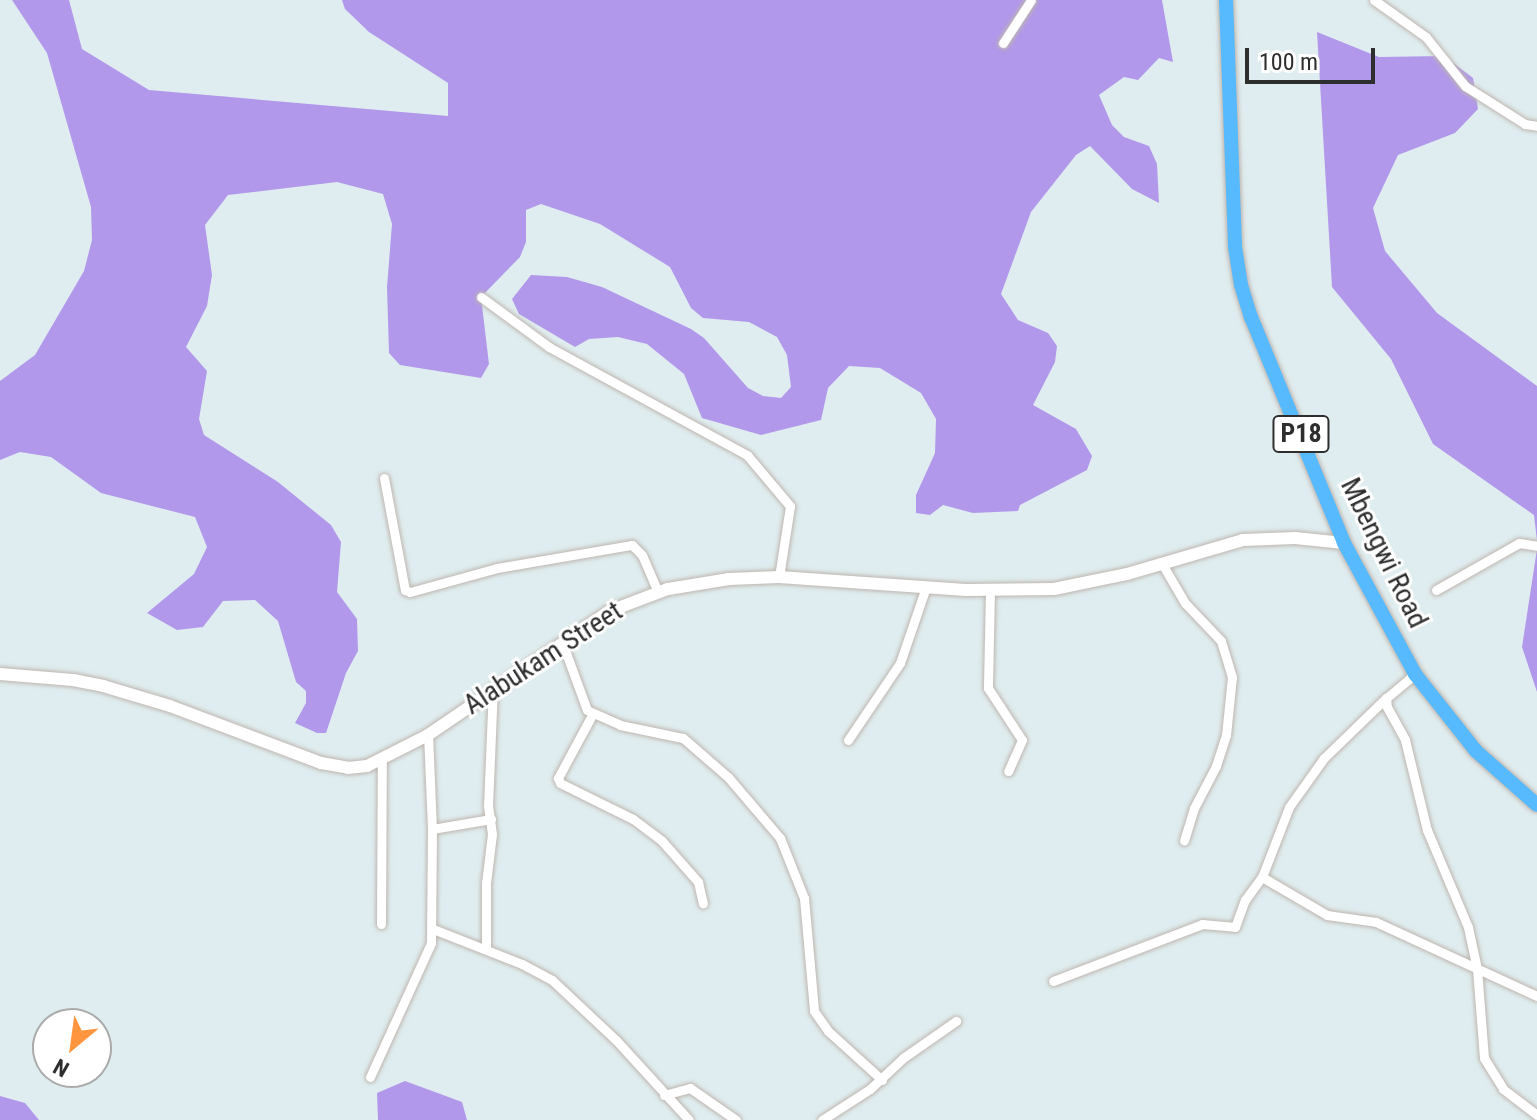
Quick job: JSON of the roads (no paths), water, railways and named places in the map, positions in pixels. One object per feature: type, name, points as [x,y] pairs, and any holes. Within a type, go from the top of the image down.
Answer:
[{"type":"main road","name":"Mbengwi Road","points":[[1226,0],[1231,70],[1230,165],[1241,285],[1344,543],[1415,674],[1476,751],[1537,805]]},
{"type":"street","points":[[1003,43],[1031,0]]},
{"type":"street","points":[[1374,0],[1426,37],[1465,86],[1525,124],[1537,126]]},
{"type":"street","points":[[481,297],[549,347],[747,455],[790,506],[779,577]]},
{"type":"street","points":[[384,478],[403,584],[410,592],[497,568],[632,545],[642,555],[658,592]]},
{"type":"street","name":"Alabukam Street","points":[[0,674],[73,680],[103,686],[170,706],[321,763],[348,768],[382,760],[428,735],[610,611],[658,592],[729,579],[779,577],[990,590],[1077,586],[1243,540],[1295,538],[1344,543]]},
{"type":"street","points":[[1436,590],[1519,543],[1537,546]]},
{"type":"street","points":[[1161,562],[1185,603],[1221,641],[1232,677],[1226,735],[1210,778],[1198,798],[1184,840]]},
{"type":"street","points":[[848,740],[900,663],[926,587]]},
{"type":"street","points":[[990,590],[988,688],[1022,740],[1008,771]]},
{"type":"street","points":[[562,642],[587,710],[592,715],[683,738],[728,777],[780,838],[804,898],[814,1011],[828,1031],[882,1080]]},
{"type":"street","points":[[1053,981],[1202,924],[1235,927],[1245,900],[1262,877],[1278,832],[1297,796],[1324,758],[1415,674]]},
{"type":"street","points":[[486,949],[493,689]]},
{"type":"street","points":[[1386,698],[1389,714],[1405,740],[1427,830],[1468,927],[1477,969],[1484,1058],[1503,1089],[1537,1115]]},
{"type":"street","points":[[592,715],[558,778],[560,783],[633,819],[662,841],[698,882],[703,903]]},
{"type":"street","points":[[370,1077],[425,960],[433,929],[428,735]]},
{"type":"street","points":[[381,924],[382,760]]},
{"type":"street","points":[[432,829],[491,819]]},
{"type":"street","points":[[1262,877],[1327,915],[1376,922],[1536,995]]},
{"type":"street","points":[[433,929],[486,949],[552,980],[616,1040],[689,1120]]},
{"type":"street","points":[[822,1120],[882,1080],[903,1058],[956,1021]]},
{"type":"street","points":[[664,1095],[690,1088],[736,1120]]}]
